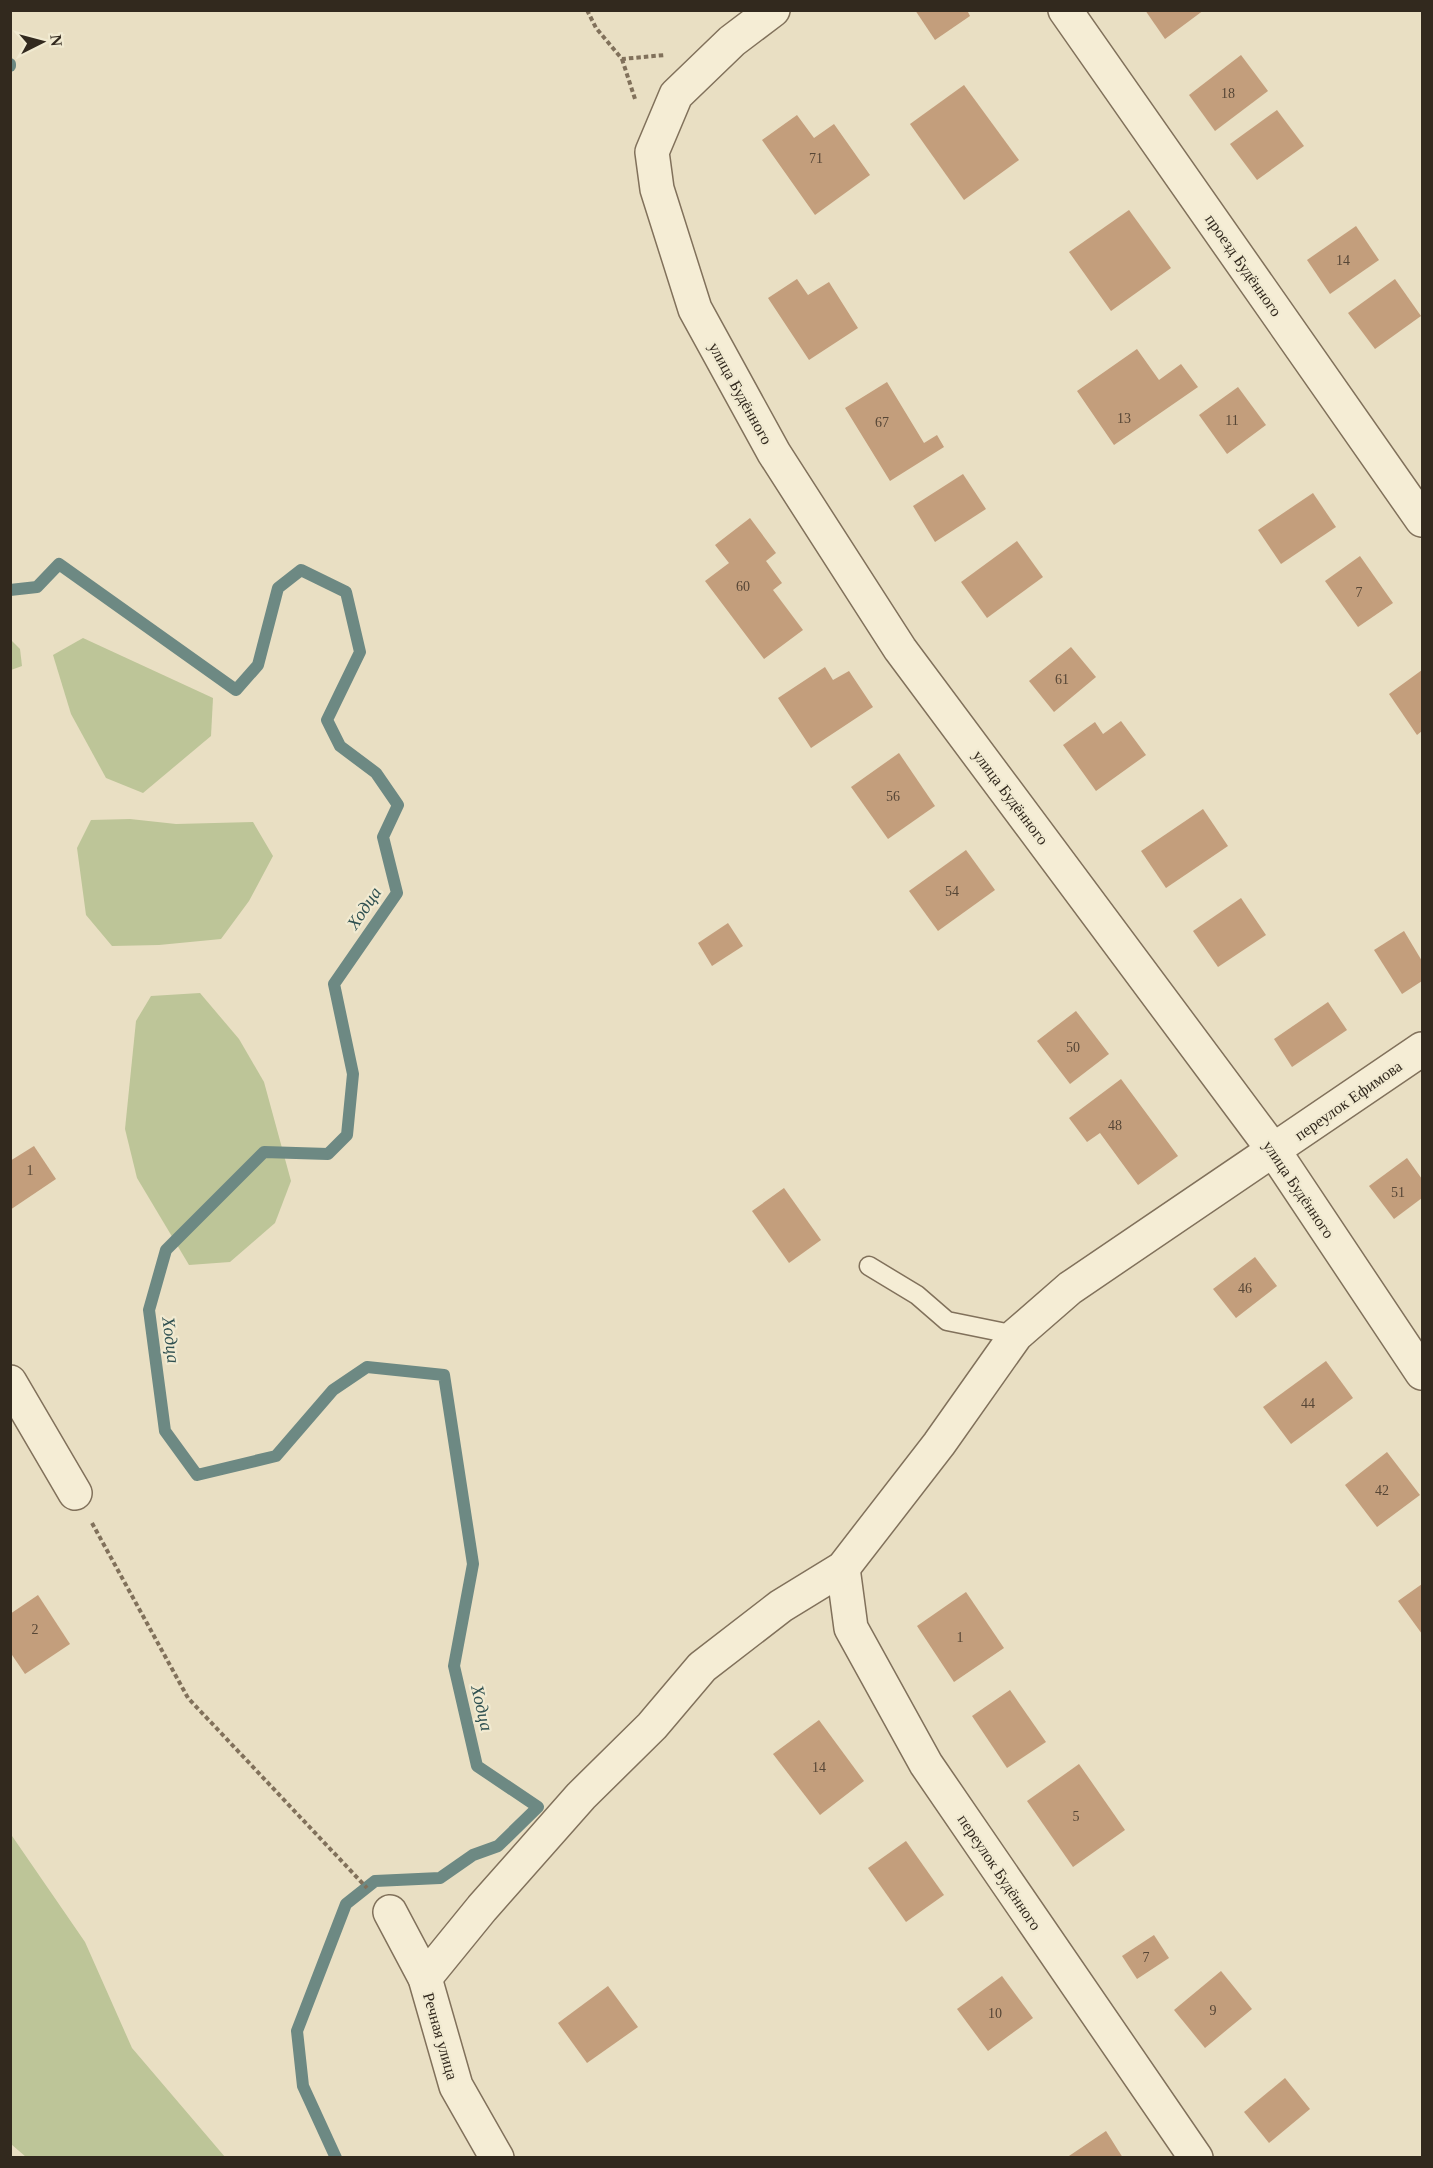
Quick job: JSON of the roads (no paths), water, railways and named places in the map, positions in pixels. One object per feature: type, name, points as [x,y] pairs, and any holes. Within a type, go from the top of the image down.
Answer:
[{"type":"street","name":"улица Будённого","points":[[773,10],[732,41],[676,95],[652,152],[657,189],[695,309],[774,453],[900,649],[1274,1151],[1422,1373]]},
{"type":"street","name":"проезд Будённого","points":[[1065,10],[1422,520]]},
{"type":"street","name":"переулок Ефимова","points":[[843,1569],[939,1444],[1016,1335],[1070,1288],[1422,1049]]},
{"type":"street","points":[[12,1389],[75,1493]]},
{"type":"street","points":[[425,1978],[482,1908],[574,1804],[652,1726],[702,1667],[780,1606],[843,1569]]},
{"type":"street","name":"переулок Будённого","points":[[843,1569],[851,1628],[926,1764],[1196,2157]]},
{"type":"street","name":"Речная улица","points":[[390,1912],[425,1978],[456,2086],[497,2157]]},
{"type":"lane","points":[[869,1266],[917,1295],[947,1321],[1016,1335]]},
{"type":"waterway","name":"Ходца","points":[[10,590],[37,587],[59,564],[236,690],[258,665],[278,588],[301,570],[346,592],[360,652],[327,720],[340,746],[376,773],[398,805],[383,837],[397,893],[334,984],[353,1074],[347,1135],[328,1154],[264,1152],[166,1250],[149,1310],[165,1431],[197,1475],[276,1456],[333,1390],[367,1367],[444,1375],[473,1564],[454,1666],[477,1766],[538,1807],[498,1846],[473,1855],[440,1878],[375,1881],[346,1904],[297,2031],[303,2086],[336,2158]]}]
